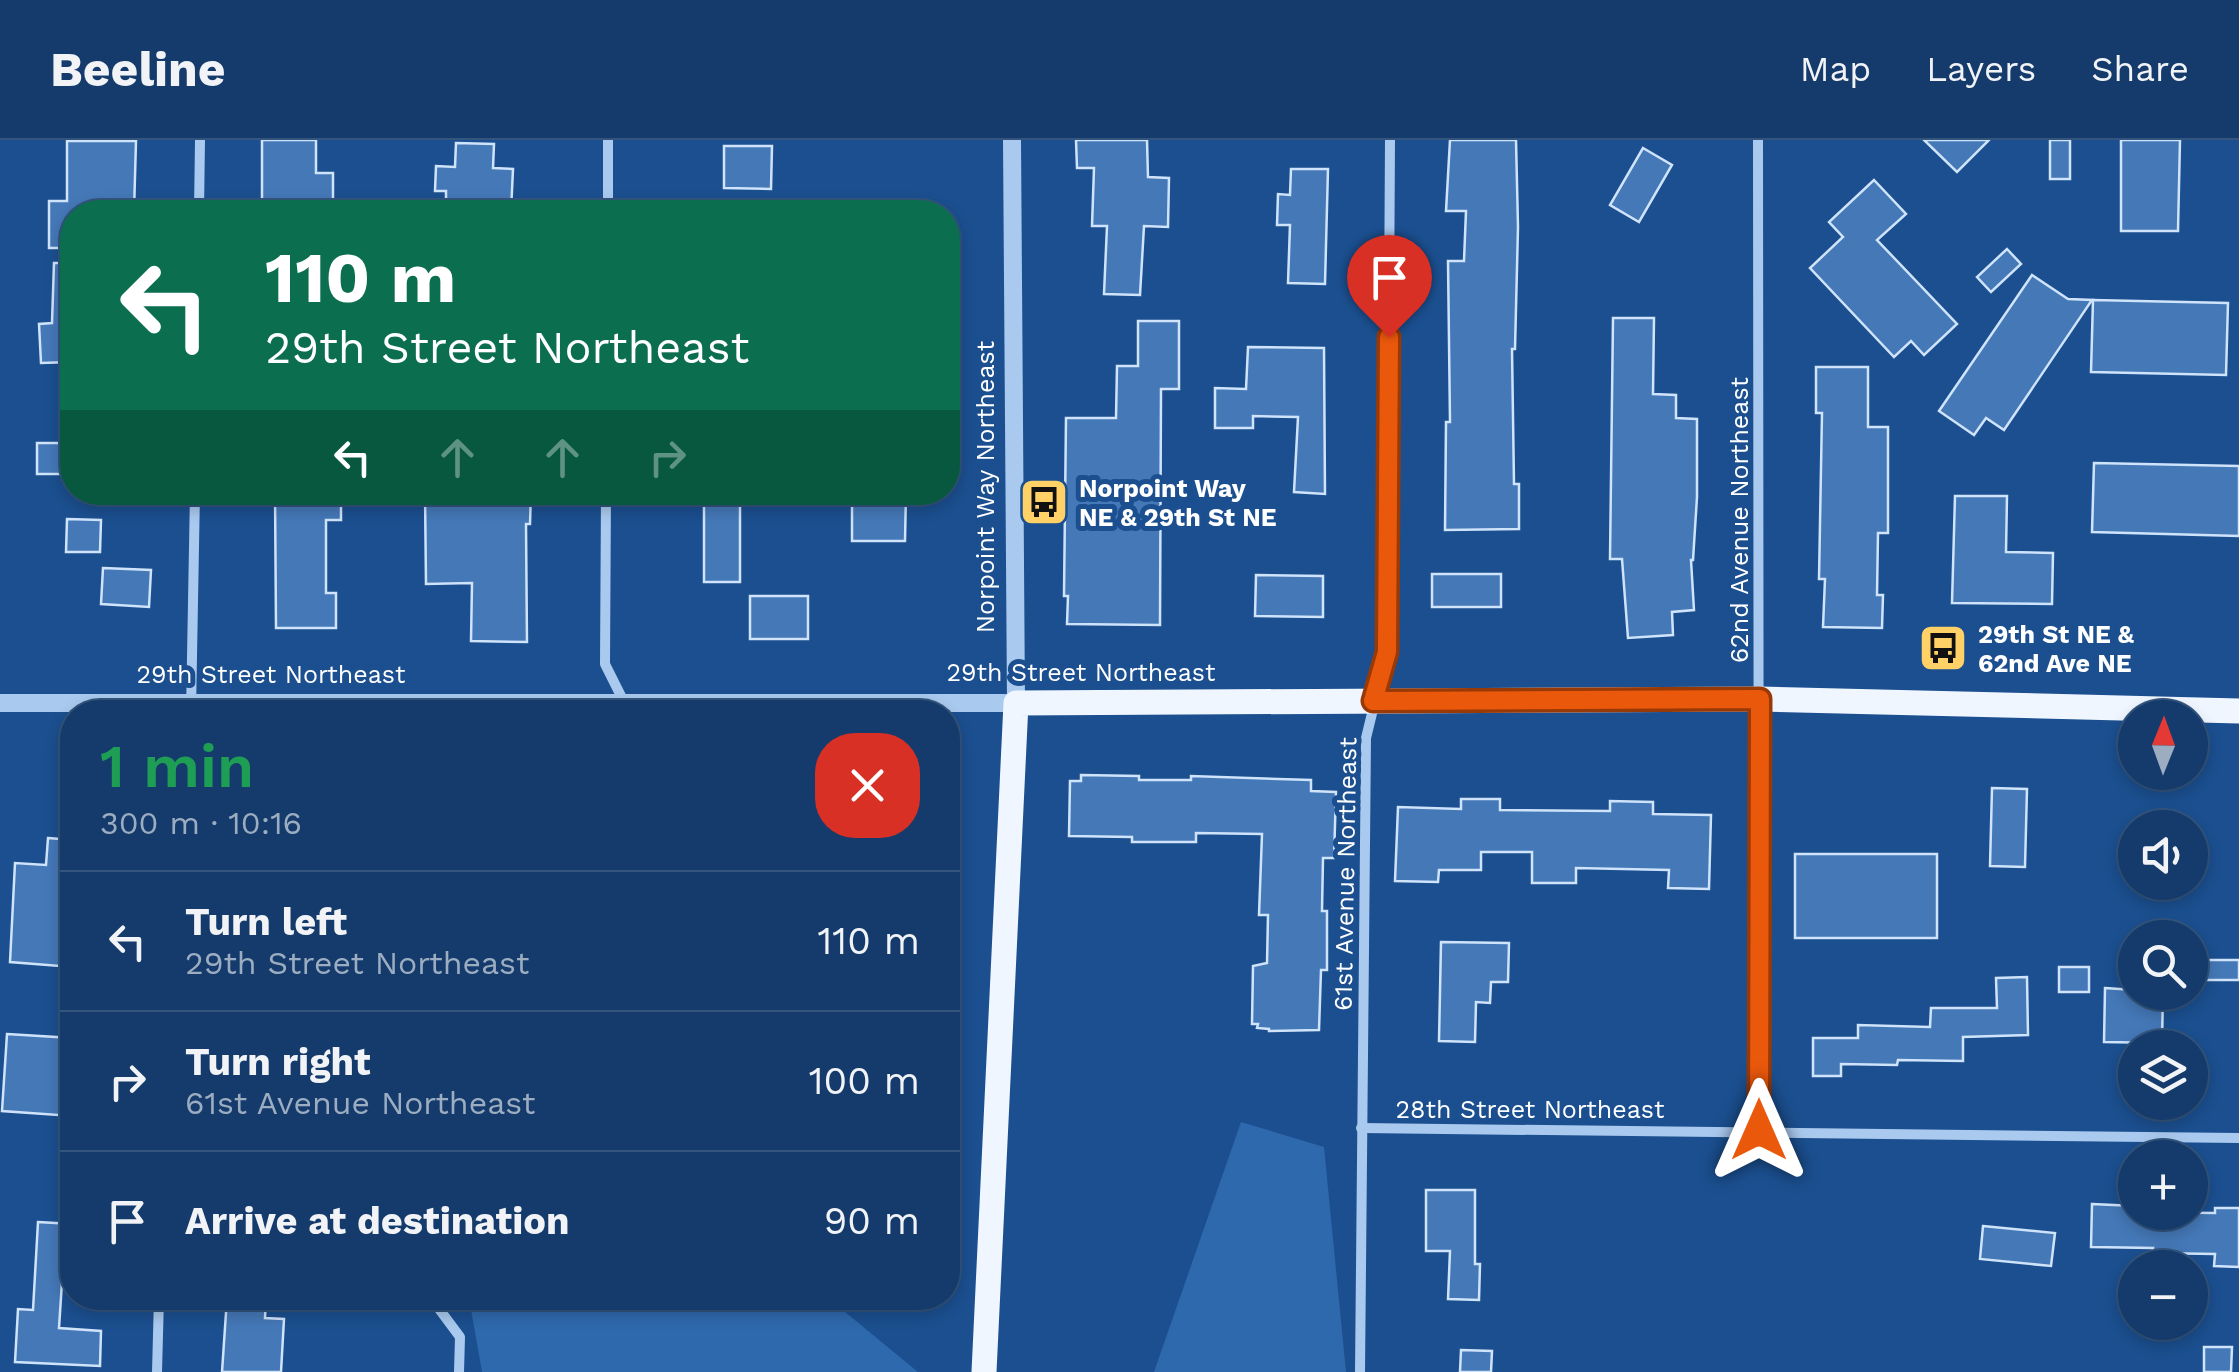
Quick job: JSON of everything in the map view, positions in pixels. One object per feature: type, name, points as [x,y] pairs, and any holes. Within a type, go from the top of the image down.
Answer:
[{"type":"main road","name":"29th Street Northeast","points":[[1016,703],[1760,699],[2239,711]]},
{"type":"main road","name":"Norpoint Way Northeast","points":[[984,1372],[1016,703]]},
{"type":"street","points":[[199,200],[200,140]]},
{"type":"street","points":[[608,140],[608,200]]},
{"type":"street","name":"Norpoint Way Northeast","points":[[1012,140],[1016,703]]},
{"type":"street","name":"61st Avenue Northeast","points":[[1360,1372],[1366,738],[1387,652],[1390,140]]},
{"type":"street","name":"62nd Avenue Northeast","points":[[1758,140],[1759,1130]]},
{"type":"street","points":[[191,700],[195,505]]},
{"type":"street","points":[[606,505],[605,664],[622,700]]},
{"type":"street","name":"29th Street Northeast","points":[[0,703],[60,705]]},
{"type":"street","name":"29th Street Northeast","points":[[960,704],[1016,703]]},
{"type":"street","name":"28th Street Northeast","points":[[1361,1128],[2239,1138]]},
{"type":"street","points":[[157,1372],[159,1310]]},
{"type":"street","points":[[440,1310],[460,1337],[459,1372]]},
{"type":"shaded area","points":[[1241,1122],[1324,1147],[1346,1372],[1154,1372]]},
{"type":"shaded area","points":[[471,1310],[843,1310],[918,1372],[482,1372]]},
{"type":"building","points":[[262,140],[316,140],[316,173],[333,173],[333,200],[262,200]]},
{"type":"building","points":[[1076,140],[1147,140],[1148,177],[1169,178],[1168,227],[1144,226],[1140,295],[1104,294],[1107,226],[1092,226],[1094,168],[1077,168]]},
{"type":"building","points":[[1450,140],[1516,140],[1518,227],[1512,349],[1514,484],[1519,484],[1519,529],[1445,530],[1446,422],[1450,422],[1448,261],[1464,261],[1466,211],[1446,211]]},
{"type":"building","points":[[1924,140],[1989,140],[1957,172]]},
{"type":"building","points":[[2050,140],[2070,140],[2070,179],[2050,179]]},
{"type":"building","points":[[2121,140],[2180,140],[2178,231],[2121,231]]},
{"type":"building","points":[[67,141],[136,141],[134,200],[67,200]]},
{"type":"building","points":[[456,143],[494,144],[493,168],[513,169],[512,200],[446,200],[446,191],[435,191],[436,166],[455,167]]},
{"type":"building","points":[[724,146],[772,146],[771,189],[724,188]]},
{"type":"building","points":[[1643,148],[1672,165],[1639,222],[1610,205]]},
{"type":"building","points":[[1291,169],[1328,169],[1325,284],[1288,283],[1290,225],[1277,225],[1278,194],[1290,195]]},
{"type":"building","points":[[1874,180],[1906,214],[1877,240],[1957,324],[1924,355],[1911,341],[1894,357],[1810,268],[1843,237],[1829,222]]},
{"type":"building","points":[[49,201],[60,201],[60,248],[49,248]]},
{"type":"building","points":[[2007,249],[2021,264],[1991,292],[1977,277]]},
{"type":"building","points":[[54,263],[60,263],[60,362],[41,363],[39,324],[52,323]]},
{"type":"building","points":[[2032,275],[2068,299],[2092,300],[2004,430],[1986,418],[1974,435],[1939,411]]},
{"type":"building","points":[[2093,300],[2228,303],[2226,375],[2091,372]]},
{"type":"building","points":[[1613,318],[1654,318],[1653,394],[1676,395],[1676,418],[1697,419],[1697,497],[1691,560],[1694,610],[1672,612],[1673,635],[1628,638],[1622,559],[1610,559]]},
{"type":"building","points":[[1138,321],[1179,321],[1179,389],[1161,389],[1160,625],[1067,624],[1066,418],[1116,418],[1117,366],[1138,366]]},
{"type":"building","points":[[1248,347],[1324,348],[1325,494],[1294,492],[1298,417],[1253,416],[1253,428],[1215,428],[1215,388],[1246,389]]},
{"type":"building","points":[[1816,367],[1868,367],[1868,427],[1888,427],[1888,533],[1878,533],[1877,595],[1883,595],[1882,628],[1823,627],[1825,579],[1819,579],[1822,413],[1816,413]]},
{"type":"building","points":[[37,443],[60,443],[60,474],[37,474]]},
{"type":"building","points":[[2094,463],[2239,466],[2239,536],[2092,532]]},
{"type":"building","points":[[1955,496],[2007,496],[2006,552],[2053,553],[2052,604],[1952,603]]},
{"type":"building","points":[[275,505],[341,505],[341,520],[326,520],[326,593],[336,593],[336,628],[276,628]]},
{"type":"building","points":[[425,505],[531,505],[530,524],[526,524],[527,642],[471,641],[472,583],[426,584]]},
{"type":"building","points":[[704,505],[740,505],[740,582],[704,582]]},
{"type":"building","points":[[852,505],[906,505],[905,541],[852,541]]},
{"type":"building","points":[[67,519],[101,520],[100,552],[66,552]]},
{"type":"building","points":[[103,568],[151,570],[149,607],[101,604]]},
{"type":"building","points":[[1432,574],[1501,574],[1501,607],[1432,607]]},
{"type":"building","points":[[1256,575],[1323,576],[1323,617],[1255,616]]},
{"type":"building","points":[[750,596],[808,596],[808,639],[750,639]]},
{"type":"building","points":[[1081,775],[1139,776],[1139,780],[1191,780],[1191,776],[1311,780],[1311,791],[1336,792],[1334,858],[1323,858],[1327,970],[1321,970],[1319,1030],[1269,1031],[1252,1024],[1253,966],[1267,963],[1268,915],[1259,915],[1262,834],[1196,833],[1196,842],[1132,842],[1132,837],[1069,836],[1070,781],[1081,781]]},
{"type":"building","points":[[1992,788],[2027,789],[2025,867],[1990,866]]},
{"type":"building","points":[[1461,799],[1500,799],[1500,810],[1610,811],[1610,801],[1653,802],[1653,814],[1711,815],[1709,889],[1668,888],[1669,870],[1576,868],[1576,883],[1532,883],[1532,852],[1481,852],[1481,870],[1439,870],[1438,882],[1395,881],[1398,807],[1461,809]]},
{"type":"building","points":[[48,838],[60,839],[60,966],[10,962],[15,863],[46,865]]},
{"type":"building","points":[[1795,854],[1937,854],[1937,938],[1795,938]]},
{"type":"building","points":[[1441,942],[1509,943],[1508,982],[1491,982],[1490,1003],[1476,1002],[1475,1042],[1439,1041]]},
{"type":"building","points":[[2208,960],[2239,960],[2239,980],[2208,980]]},
{"type":"building","points":[[2059,967],[2089,967],[2089,992],[2059,992]]},
{"type":"building","points":[[2027,977],[2028,1035],[1963,1037],[1963,1061],[1841,1064],[1841,1076],[1813,1076],[1813,1038],[1858,1038],[1858,1025],[1930,1027],[1931,1008],[1997,1008],[1996,978]]},
{"type":"building","points":[[2105,988],[2118,989],[2118,1010],[2163,1010],[2162,1030],[2118,1030],[2118,1042],[2104,1042]]},
{"type":"building","points":[[7,1034],[60,1037],[60,1115],[2,1111]]},
{"type":"building","points":[[1426,1190],[1475,1190],[1479,1300],[1448,1299],[1450,1251],[1426,1251]]},
{"type":"building","points":[[2092,1204],[2118,1205],[2118,1230],[2208,1230],[2208,1213],[2215,1213],[2215,1208],[2239,1208],[2239,1267],[2214,1266],[2215,1254],[2208,1254],[2208,1250],[2091,1247]]},
{"type":"building","points":[[38,1222],[60,1223],[59,1328],[101,1331],[100,1366],[15,1362],[18,1309],[33,1310]]},
{"type":"building","points":[[1983,1226],[2055,1233],[2051,1266],[1980,1259]]},
{"type":"building","points":[[226,1310],[265,1310],[265,1318],[284,1319],[281,1372],[222,1372]]},
{"type":"building","points":[[2204,1347],[2232,1347],[2231,1372],[2204,1372]]},
{"type":"building","points":[[1461,1350],[1492,1351],[1491,1372],[1460,1372]]},
{"type":"place","name":"Norpoint Way NE & 29th St NE","points":[[1044,502]]},
{"type":"place","name":"29th St NE & 62nd Ave NE","points":[[1943,648]]},
{"type":"route","points":[[1389,337],[1387,652],[1373,701],[1760,699],[1759,1130]]}]
